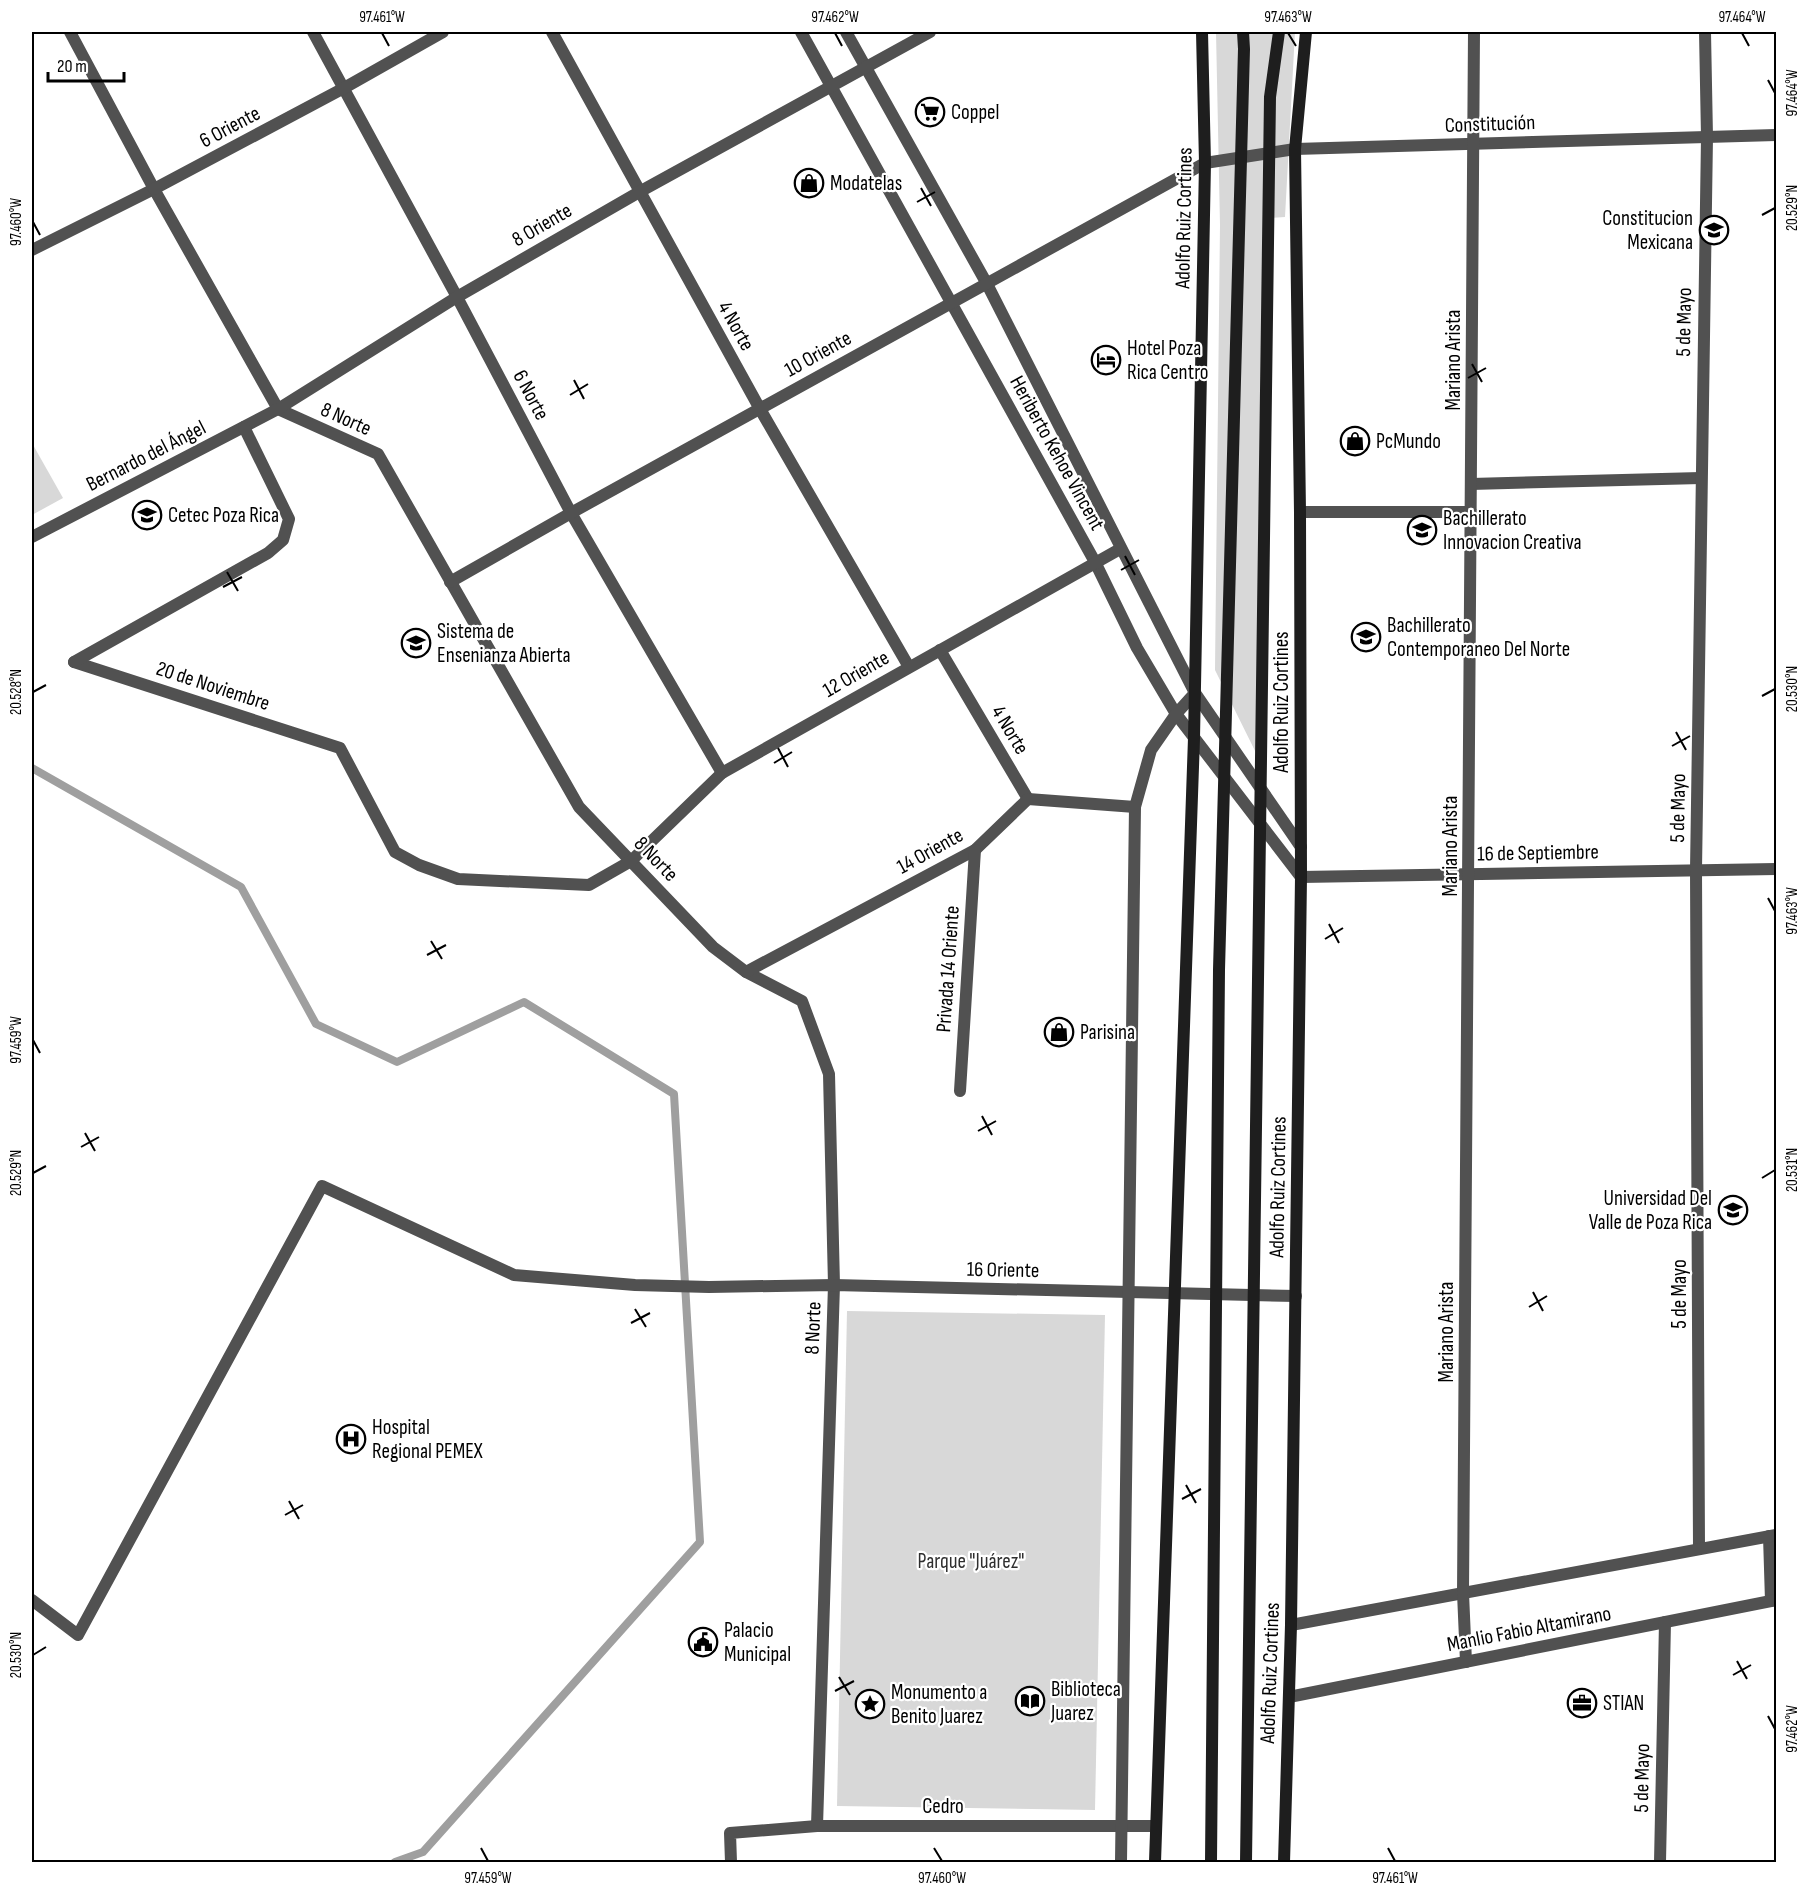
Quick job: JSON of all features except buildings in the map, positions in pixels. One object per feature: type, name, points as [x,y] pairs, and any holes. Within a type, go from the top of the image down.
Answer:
[{"type":"main road","name":"Adolfo Ruiz Cortines","points":[[1155,1863],[1194,738],[1205,163],[1202,32]]},
{"type":"main road","points":[[1211,1863],[1219,970],[1243,32]]},
{"type":"main road","points":[[1246,1863],[1270,97],[1279,32]]},
{"type":"main road","name":"Adolfo Ruiz Cortines","points":[[1284,1863],[1291,1625],[1301,877],[1300,512],[1295,149],[1306,32]]},
{"type":"street","points":[[70,32],[154,189],[278,409]]},
{"type":"street","name":"6 Norte","points":[[313,32],[571,513],[722,773]]},
{"type":"street","name":"6 Oriente","points":[[32,250],[154,189],[344,88],[443,32]]},
{"type":"street","name":"4 Norte","points":[[552,32],[759,409],[909,667]]},
{"type":"street","name":"Heriberto Kehoe Vincent","points":[[801,32],[1095,562],[1137,648],[1176,714],[1301,877]]},
{"type":"street","name":"Heriberto Kehoe Vincent","points":[[846,32],[987,284],[1195,693],[1301,847]]},
{"type":"street","name":"8 Oriente","points":[[278,409],[457,297],[640,191],[930,32]]},
{"type":"street","name":"Mariano Arista","points":[[1466,1662],[1463,1593],[1474,32]]},
{"type":"street","name":"5 de Mayo","points":[[1699,1549],[1696,870],[1707,137],[1705,32]]},
{"type":"street","name":"Constitución","points":[[1205,163],[1295,149],[1776,135]]},
{"type":"street","name":"10 Oriente","points":[[450,582],[1205,163]]},
{"type":"street","name":"Bernardo del Ángel","points":[[32,537],[278,409]]},
{"type":"street","name":"8 Norte","points":[[278,409],[378,454],[579,807],[714,947],[746,972],[802,1002],[829,1074],[834,1285],[817,1826]]},
{"type":"street","name":"20 de Noviembre","points":[[244,427],[289,519],[283,540],[268,553],[74,662],[340,748],[395,852],[419,865],[458,879],[589,885],[631,861]]},
{"type":"street","points":[[1471,484],[1701,478]]},
{"type":"street","points":[[1300,512],[1471,512]]},
{"type":"street","name":"12 Oriente","points":[[631,861],[722,773],[1120,549]]},
{"type":"street","name":"4 Norte","points":[[940,650],[1028,799]]},
{"type":"street","points":[[1121,1863],[1135,807],[1151,750],[1176,714],[1195,693]]},
{"type":"street","points":[[1028,799],[1135,807]]},
{"type":"street","name":"14 Oriente","points":[[746,972],[975,850],[1028,799]]},
{"type":"street","name":"Privada 14 Oriente","points":[[960,1091],[975,850]]},
{"type":"street","name":"16 de Septiembre","points":[[1301,877],[1776,869]]},
{"type":"street","name":"16 Oriente","points":[[32,1600],[78,1635],[322,1186],[514,1275],[635,1285],[709,1287],[834,1285],[1296,1296]]},
{"type":"street","points":[[1291,1625],[1773,1536],[1774,1600]]},
{"type":"street","name":"Manlio Fabio Altamirano","points":[[1289,1696],[1774,1600]]},
{"type":"street","name":"5 de Mayo","points":[[1660,1863],[1665,1622]]},
{"type":"street","name":"Cedro","points":[[731,1863],[730,1833],[817,1826],[1121,1825],[1155,1827]]},
{"type":"green space","points":[[1216,32],[1295,32],[1285,217],[1270,218],[1263,767],[1215,670],[1220,225]]},
{"type":"green space","points":[[32,443],[63,498],[32,515]]},
{"type":"green space","name":"Parque \"Juárez\"","points":[[847,1311],[1105,1315],[1095,1810],[837,1806]]},
{"type":"waterway","points":[[32,768],[241,887],[316,1024],[397,1062],[524,1002],[674,1094],[700,1542],[423,1852],[395,1862]]},
{"type":"place","name":"Coppel","points":[[930,112]]},
{"type":"place","name":"Modatelas","points":[[809,183]]},
{"type":"place","name":"Constitucion Mexicana","points":[[1714,230]]},
{"type":"place","name":"Hotel Poza Rica Centro","points":[[1106,360]]},
{"type":"place","name":"PcMundo","points":[[1355,441]]},
{"type":"place","name":"Cetec Poza Rica","points":[[147,515]]},
{"type":"place","name":"Bachillerato Innovacion Creativa","points":[[1422,530]]},
{"type":"place","name":"Bachillerato Contemporaneo Del Norte","points":[[1366,637]]},
{"type":"place","name":"Sistema de Ensenianza Abierta","points":[[416,643]]},
{"type":"place","name":"Parisina","points":[[1059,1032]]},
{"type":"place","name":"Universidad Del Valle de Poza Rica","points":[[1733,1210]]},
{"type":"place","name":"Hospital Regional PEMEX","points":[[351,1439]]},
{"type":"place","name":"Palacio Municipal","points":[[703,1642]]},
{"type":"place","name":"Biblioteca Juarez","points":[[1030,1701]]},
{"type":"place","name":"STIAN","points":[[1582,1703]]},
{"type":"place","name":"Monumento a Benito Juarez","points":[[870,1704]]}]
